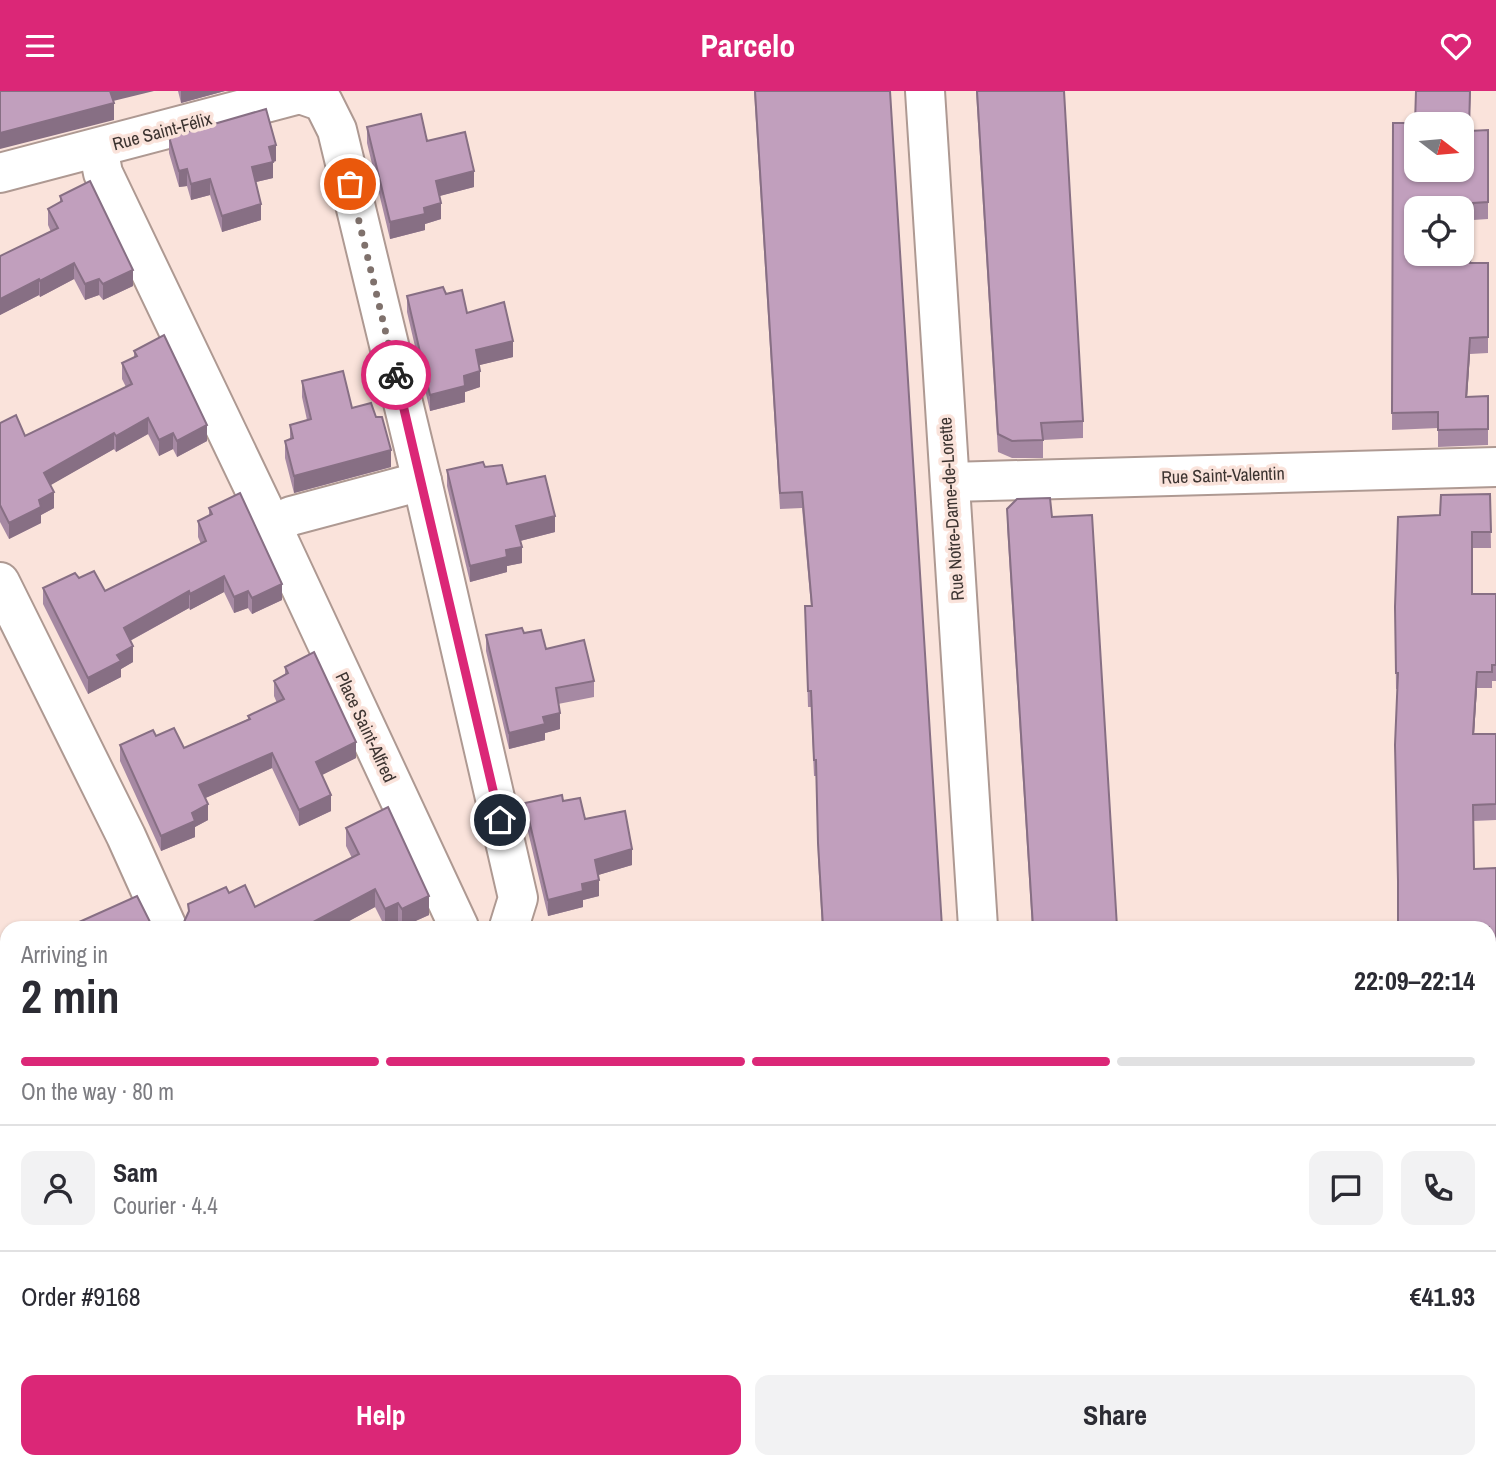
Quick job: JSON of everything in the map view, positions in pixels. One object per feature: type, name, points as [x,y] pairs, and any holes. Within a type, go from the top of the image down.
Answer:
[{"type":"street","name":"Rue Notre-Dame-de-Lorette","points":[[925,91],[978,921]]},
{"type":"street","name":"Rue Saint-Félix","points":[[0,173],[300,94],[323,102],[337,130],[422,481]]},
{"type":"street","name":"Place Saint-Alfred","points":[[98,148],[103,173],[456,921]]},
{"type":"street","name":"Rue Saint-Valentin","points":[[950,482],[1496,467]]},
{"type":"street","points":[[272,526],[291,516],[422,481],[518,898],[511,921]]},
{"type":"street","points":[[0,582],[126,836],[164,921]]},
{"type":"building","points":[[0,91],[110,91],[114,103],[0,133]]},
{"type":"building","points":[[755,91],[890,91],[942,921],[823,921],[816,760],[811,691],[808,691],[805,606],[812,606],[802,492],[780,493]]},
{"type":"building","points":[[977,91],[1064,91],[1083,421],[1041,423],[1043,440],[1012,441],[998,434]]},
{"type":"building","points":[[1416,91],[1470,91],[1469,112],[1415,112]]},
{"type":"building","points":[[266,109],[276,145],[269,147],[273,162],[252,167],[261,204],[222,216],[210,179],[191,184],[187,169],[179,171],[169,137]]},
{"type":"building","points":[[421,114],[427,141],[465,132],[474,171],[436,181],[441,203],[424,208],[425,214],[390,222],[367,127]]},
{"type":"building","points":[[1393,123],[1404,123],[1404,182],[1474,182],[1474,131],[1488,130],[1488,202],[1474,203],[1474,196],[1404,196],[1404,266],[1474,266],[1474,263],[1488,263],[1488,337],[1470,338],[1466,397],[1488,396],[1488,429],[1438,430],[1438,412],[1392,413]]},
{"type":"building","points":[[90,181],[133,270],[103,284],[99,279],[85,284],[74,263],[0,299],[0,256],[58,228],[48,209],[62,201],[60,196]]},
{"type":"building","points":[[443,287],[446,294],[462,290],[467,313],[504,302],[513,341],[476,350],[480,371],[464,376],[465,386],[430,395],[407,296]]},
{"type":"building","points":[[164,335],[207,425],[177,441],[173,433],[159,440],[148,418],[116,436],[114,433],[44,473],[54,492],[39,500],[41,507],[9,523],[0,505],[0,423],[16,415],[25,436],[132,384],[122,363],[137,356],[134,351]]},
{"type":"building","points":[[343,371],[352,408],[371,403],[376,417],[382,417],[391,450],[294,476],[285,441],[293,438],[290,425],[311,419],[302,381]]},
{"type":"building","points":[[483,462],[485,467],[502,465],[507,484],[545,476],[555,516],[516,526],[522,547],[506,550],[507,557],[470,566],[447,470]]},
{"type":"building","points":[[240,493],[282,584],[252,598],[248,591],[234,597],[224,576],[190,594],[189,591],[124,628],[133,646],[117,655],[121,661],[88,678],[43,588],[75,573],[79,578],[94,571],[105,591],[206,541],[198,521],[212,514],[209,508]]},
{"type":"building","points":[[1490,494],[1491,532],[1472,532],[1472,594],[1496,594],[1496,665],[1492,665],[1492,672],[1477,672],[1473,734],[1496,734],[1496,804],[1473,805],[1474,869],[1496,868],[1496,921],[1398,921],[1395,745],[1398,673],[1395,607],[1398,517],[1440,515],[1441,495]]},
{"type":"building","points":[[1050,498],[1052,517],[1092,515],[1117,921],[1033,921],[1007,509],[1017,499]]},
{"type":"building","points":[[522,628],[524,633],[541,630],[546,649],[584,640],[594,681],[556,688],[560,713],[543,717],[545,724],[509,733],[486,635]]},
{"type":"building","points":[[314,652],[356,742],[316,762],[331,795],[299,810],[272,753],[199,785],[208,804],[192,813],[195,821],[161,836],[120,745],[153,730],[156,736],[174,728],[184,748],[250,719],[248,716],[284,699],[274,681],[288,673],[285,667]]},
{"type":"building","points":[[562,795],[563,801],[580,798],[585,819],[625,811],[632,849],[595,860],[599,880],[582,884],[583,891],[548,900],[525,803]]},
{"type":"building","points":[[388,807],[429,896],[402,909],[398,903],[385,909],[375,889],[315,921],[184,921],[189,911],[188,904],[226,887],[229,893],[245,885],[255,907],[359,854],[346,828]]},
{"type":"building","points":[[137,896],[150,921],[81,921]]},
{"type":"way so far","points":[[350,184],[396,375]]},
{"type":"route","points":[[396,375],[500,820]]}]
